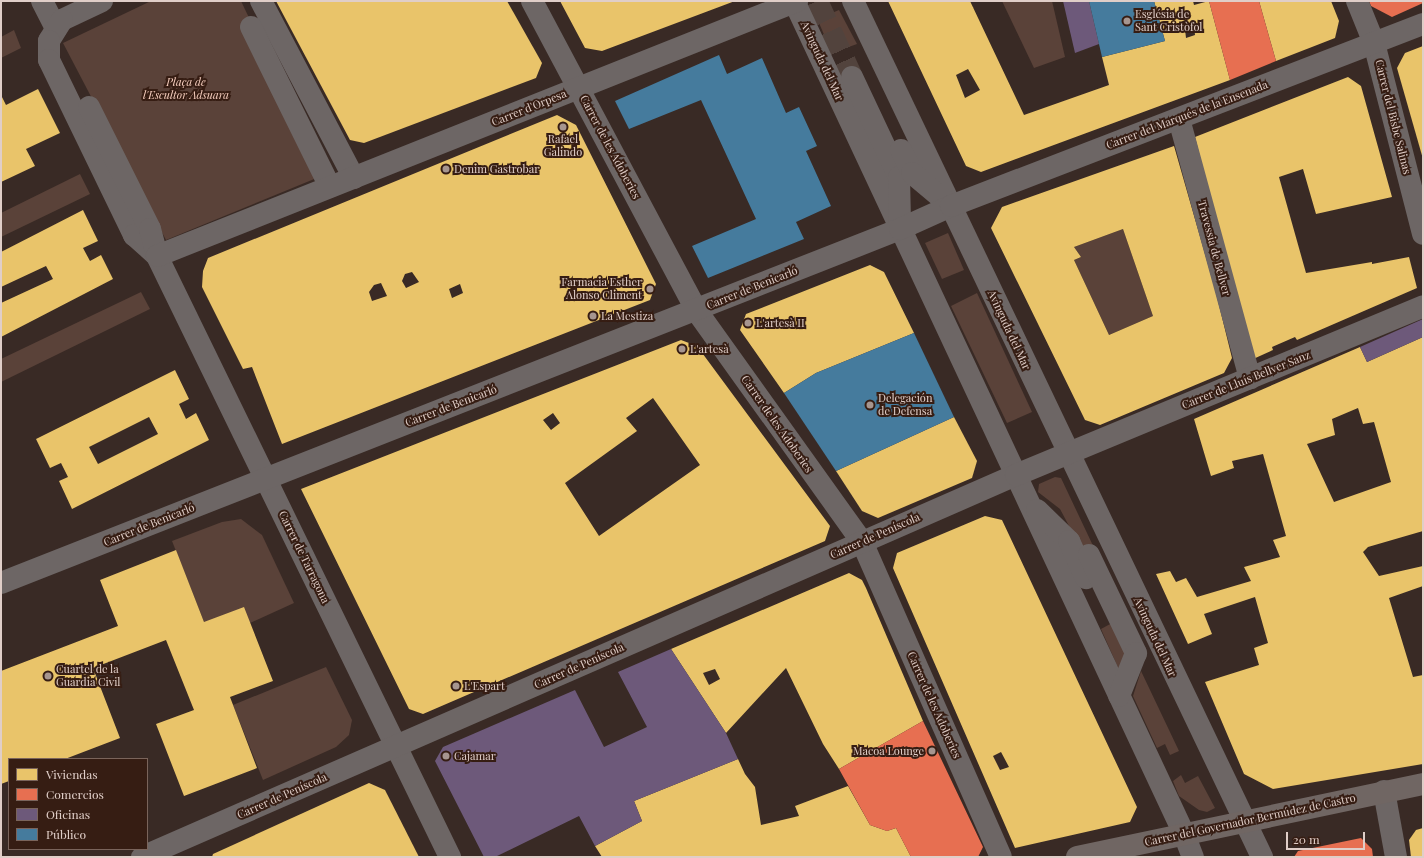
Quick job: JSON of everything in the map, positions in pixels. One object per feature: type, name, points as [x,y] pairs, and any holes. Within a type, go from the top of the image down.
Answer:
[{"type":"main road","name":"Carrer del Governador Bermúdez de Castro","points":[[1077,857],[1384,791],[1423,784]]},
{"type":"street","points":[[42,1],[56,29]]},
{"type":"street","points":[[102,1],[62,20],[49,41],[49,60],[134,235],[158,256]]},
{"type":"street","points":[[158,256],[354,178],[261,1]]},
{"type":"street","name":"Carrer de les Adoberies","points":[[532,1],[696,310],[862,542],[1001,857]]},
{"type":"street","name":"Carrer d'Orpesa","points":[[354,178],[795,1]]},
{"type":"street","name":"Avinguda del Mar","points":[[795,1],[900,229],[1184,834],[1193,857]]},
{"type":"street","name":"Avinguda del Mar","points":[[853,1],[1243,821],[1262,857]]},
{"type":"street","name":"Carrer del Bisbe Salinas","points":[[1356,1],[1374,43],[1423,234]]},
{"type":"street","name":"Carrer del Marqués de la Ensenada","points":[[951,206],[1423,24]]},
{"type":"street","points":[[251,27],[330,187]]},
{"type":"street","points":[[858,74],[912,173],[951,206],[900,229],[900,177],[858,74]]},
{"type":"street","points":[[89,107],[150,229],[158,256]]},
{"type":"street","name":"Travessia de Bellver","points":[[1179,119],[1250,378]]},
{"type":"street","name":"Carrer de Benicarló","points":[[1,583],[900,229]]},
{"type":"street","name":"Carrer de Tarragona","points":[[158,256],[450,857]]},
{"type":"street","name":"Carrer de Lluís Bellver Sanz","points":[[1068,453],[1423,306]]},
{"type":"street","points":[[1016,475],[1068,453]]},
{"type":"street","name":"Carrer de Peníscola","points":[[156,854],[396,746],[1016,475]]},
{"type":"street","points":[[1028,501],[1069,541],[1106,619]]},
{"type":"street","points":[[1089,555],[1136,653],[1119,696]]},
{"type":"street","points":[[1384,791],[1396,857]]},
{"type":"green space","name":"Plaça de l'Escultor Adsuara","points":[[151,1],[241,1],[324,175],[166,240],[63,43]]},
{"type":"green space","points":[[1002,1],[1052,1],[1065,57],[1034,68]]},
{"type":"green space","points":[[839,10],[857,44],[832,53],[819,23],[820,18]]},
{"type":"green space","points":[[14,30],[21,48],[1,58],[1,37]]},
{"type":"green space","points":[[80,174],[90,194],[1,237],[1,213]]},
{"type":"green space","points":[[1123,229],[1153,316],[1109,335],[1074,260],[1081,257],[1074,247]]},
{"type":"green space","points":[[948,233],[964,270],[942,279],[925,243]]},
{"type":"green space","points":[[141,292],[150,309],[1,382],[1,359]]},
{"type":"green space","points":[[977,293],[1032,412],[1007,423],[951,306]]},
{"type":"green space","points":[[1055,477],[1061,478],[1096,552],[1085,556],[1060,509],[1038,492],[1039,484]]},
{"type":"green space","points":[[241,519],[262,535],[294,603],[250,623],[204,622],[172,541],[222,522]]},
{"type":"green space","points":[[1112,623],[1127,658],[1120,672],[1101,629]]},
{"type":"green space","points":[[326,667],[352,720],[349,735],[336,747],[263,780],[233,705]]},
{"type":"green space","points":[[1141,671],[1179,751],[1170,755],[1165,744],[1157,748],[1133,696]]},
{"type":"green space","points":[[1181,775],[1185,783],[1198,776],[1215,808],[1207,812],[1199,810],[1179,796],[1173,781]]},
{"type":"building: Viviendas","points":[[276,1],[507,1],[542,63],[536,78],[364,143],[350,140]]},
{"type":"building: Viviendas","points":[[560,1],[735,1],[602,51],[585,48]]},
{"type":"building: Viviendas","points":[[888,1],[970,1],[1024,115],[1109,85],[1102,57],[1165,41],[1154,1],[1193,1],[1194,5],[1209,1],[1230,80],[981,172],[966,166]],"holes":[[[1194,26],[1195,35],[1186,38],[1185,29]],[[968,69],[980,90],[965,98],[956,75]]]},
{"type":"building: Viviendas","points":[[1259,1],[1331,1],[1339,21],[1335,38],[1276,61]]},
{"type":"building: Viviendas","points":[[1423,46],[1423,159],[1397,68],[1405,53]]},
{"type":"building: Viviendas","points":[[1348,77],[1361,86],[1392,197],[1316,214],[1303,169],[1279,177],[1306,273],[1372,262],[1372,264],[1409,257],[1417,288],[1297,340],[1295,337],[1272,347],[1273,350],[1251,360],[1195,137]]},
{"type":"building: Viviendas","points":[[38,89],[60,133],[26,149],[35,166],[1,182],[1,95],[6,105]]},
{"type":"building: Viviendas","points":[[557,115],[576,125],[656,284],[650,300],[282,444],[252,367],[243,369],[202,287],[203,271],[208,258]],"holes":[[[412,272],[419,282],[406,288],[402,281],[405,274]],[[381,283],[387,296],[372,301],[369,292],[374,285]],[[460,284],[463,293],[452,298],[449,289]]]},
{"type":"building: Viviendas","points":[[1174,146],[1215,289],[1232,358],[1224,373],[1100,425],[1085,420],[991,228],[1002,207]],"holes":[[[1123,229],[1153,316],[1109,335],[1074,260],[1081,257],[1074,247]]]},
{"type":"building: Viviendas","points":[[83,210],[98,241],[83,248],[90,261],[101,255],[113,279],[1,337],[1,303],[53,279],[46,266],[1,287],[1,252]]},
{"type":"building: Viviendas","points":[[870,265],[884,272],[914,333],[816,373],[784,393],[740,330],[746,314]]},
{"type":"building: Viviendas","points":[[1423,337],[1423,531],[1368,547],[1363,552],[1379,576],[1423,566],[1423,586],[1389,598],[1413,677],[1423,675],[1423,764],[1273,789],[1244,774],[1205,682],[1259,665],[1254,648],[1268,643],[1255,597],[1204,614],[1212,634],[1188,644],[1156,574],[1170,571],[1176,582],[1186,578],[1197,597],[1251,581],[1244,567],[1280,557],[1273,540],[1286,536],[1263,454],[1232,461],[1234,468],[1211,476],[1194,419],[1360,347],[1367,362]],"holes":[[[1358,408],[1363,424],[1374,422],[1391,482],[1334,502],[1307,444],[1335,435],[1332,419]]]},
{"type":"building: Viviendas","points":[[681,340],[697,346],[830,526],[825,541],[423,714],[409,709],[301,489]],"holes":[[[653,398],[700,465],[599,536],[565,483],[637,431],[626,418]],[[553,413],[560,423],[551,430],[543,420]]]},
{"type":"building: Viviendas","points":[[175,370],[189,399],[179,404],[186,419],[196,413],[209,440],[72,509],[59,481],[68,477],[61,463],[50,468],[36,439]],"holes":[[[149,417],[158,434],[98,464],[89,447]]]},
{"type":"building: Viviendas","points":[[954,417],[977,461],[972,478],[878,518],[862,511],[836,471]]},
{"type":"building: Viviendas","points":[[985,516],[1002,520],[1137,807],[1130,822],[1015,848],[893,568],[897,553]],"holes":[[[1001,752],[1009,767],[1000,770],[993,756]]]},
{"type":"building: Viviendas","name":"Cuartel de la Guardia Civil","points":[[176,550],[204,622],[244,607],[273,681],[230,697],[257,768],[184,796],[156,724],[194,710],[166,640],[93,668],[120,738],[68,758],[8,758],[8,781],[1,784],[1,671],[118,626],[100,580]]},
{"type":"building: Viviendas","points":[[849,573],[862,580],[866,588],[923,721],[839,769],[823,744],[786,668],[726,733],[671,649]],"holes":[[[715,669],[720,679],[709,685],[703,673]]]},
{"type":"building: Viviendas","points":[[738,759],[745,774],[755,787],[761,825],[799,816],[795,806],[848,786],[870,825],[887,831],[896,828],[911,857],[602,857],[595,846],[642,821],[634,801]]},
{"type":"building: Viviendas","points":[[369,783],[385,790],[419,857],[212,857],[213,854]]},
{"type":"building: Viviendas","points":[[1423,828],[1423,857],[1411,857],[1409,840],[1416,830]]},
{"type":"building: Comercios","points":[[1209,1],[1259,1],[1276,61],[1230,80]]},
{"type":"building: Comercios","points":[[1369,1],[1423,1],[1423,3],[1392,17],[1371,6]]},
{"type":"building: Comercios","points":[[923,721],[983,847],[978,857],[911,857],[896,828],[887,831],[870,825],[839,769]]},
{"type":"building: Comercios","points":[[1361,838],[1372,849],[1373,857],[1294,857],[1298,851]]},
{"type":"building: Oficinas","points":[[1063,1],[1089,1],[1099,44],[1075,53]]},
{"type":"building: Oficinas","points":[[1423,319],[1423,337],[1367,362],[1360,347]]},
{"type":"building: Oficinas","points":[[671,649],[726,733],[738,759],[634,801],[642,821],[595,846],[579,816],[495,857],[484,857],[435,761],[443,747],[575,690],[604,747],[647,727],[618,672]]},
{"type":"building: Público","name":"Església de Sant Cristòfol","points":[[1089,1],[1154,1],[1165,41],[1102,57]]},
{"type":"building: Público","points":[[719,55],[727,74],[762,58],[786,113],[799,107],[817,146],[806,151],[831,206],[796,222],[804,239],[708,278],[692,246],[756,219],[701,100],[629,129],[615,101]]},
{"type":"building: Público","name":"Delegación de Defensa","points":[[914,333],[954,417],[836,471],[784,393],[816,373]]},
{"type":"tunnel","points":[[817,1],[852,77]]},
{"type":"place","name":"Església de Sant Cristòfol","points":[[1127,21]]},
{"type":"place","name":"Rafael Galindo","points":[[563,127]]},
{"type":"place","name":"Denim Gastrobar","points":[[446,169]]},
{"type":"place","name":"Farmacia Esther Alonso Climent","points":[[650,289]]},
{"type":"place","name":"La Mestiza","points":[[593,316]]},
{"type":"place","name":"L'artesà II","points":[[748,323]]},
{"type":"place","name":"L'artesà","points":[[682,349]]},
{"type":"place","name":"Delegación de Defensa","points":[[870,405]]},
{"type":"place","name":"Cuartel de la Guardia Civil","points":[[48,676]]},
{"type":"place","name":"L'Espart","points":[[456,686]]},
{"type":"place","name":"Macoa Lounge","points":[[932,751]]},
{"type":"place","name":"Cajamar","points":[[446,756]]}]
